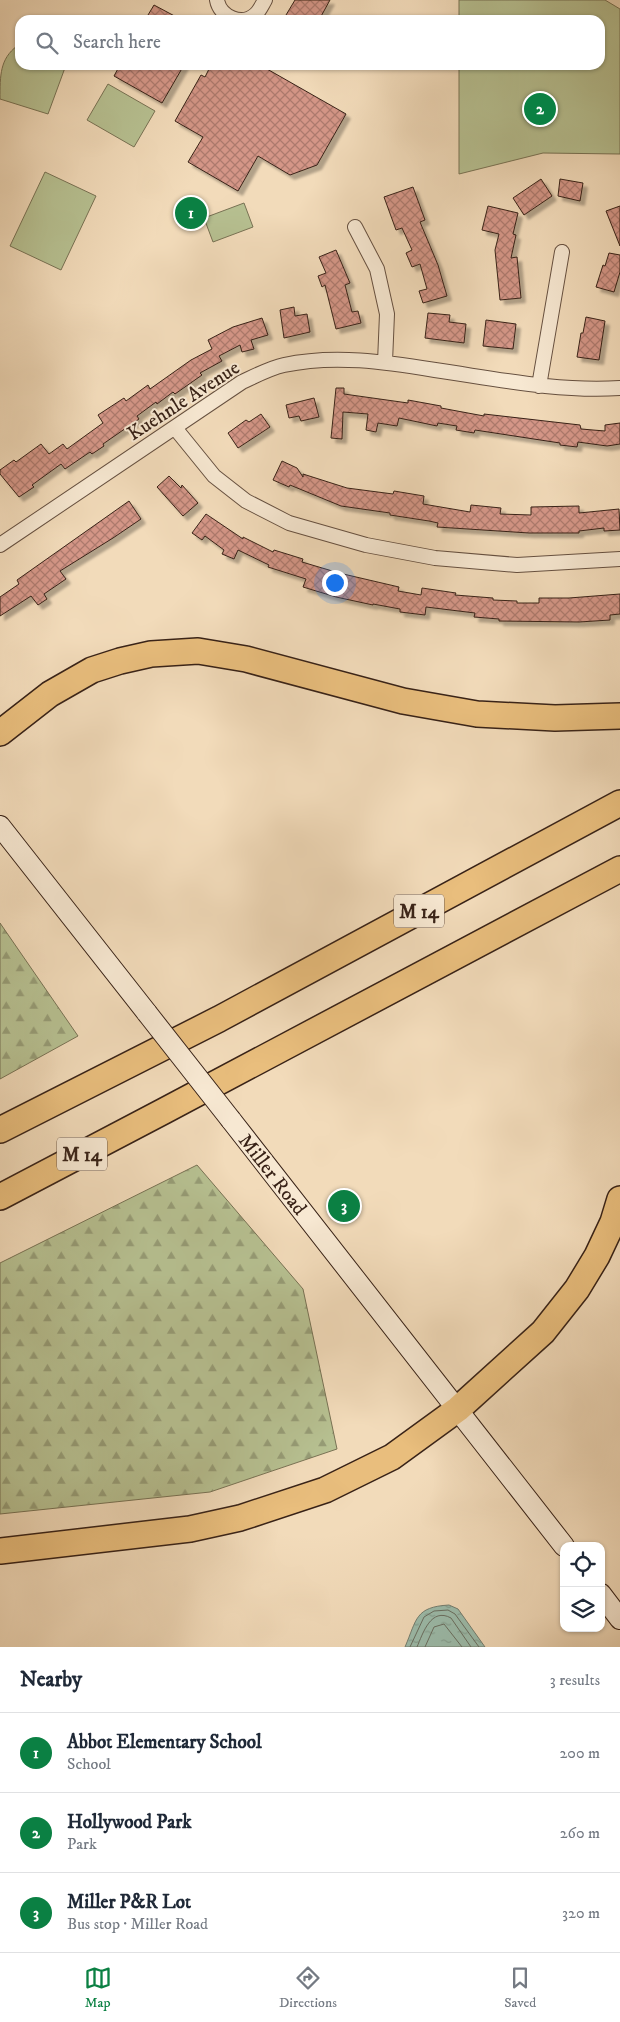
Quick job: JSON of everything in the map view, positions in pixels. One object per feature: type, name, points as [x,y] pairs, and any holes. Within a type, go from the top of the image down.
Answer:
[{"type":"highway","points":[[0,734],[50,694],[92,670],[151,654],[198,651],[246,659],[403,700],[477,714],[554,718],[620,716]]},
{"type":"highway","name":"M 14","points":[[0,1130],[202,1028],[620,803]]},
{"type":"highway","name":"M 14","points":[[0,1197],[620,869]]},
{"type":"highway","points":[[0,1551],[190,1529],[240,1518],[325,1490],[392,1457],[458,1409],[544,1332],[571,1296],[597,1256],[613,1222],[620,1199]]},
{"type":"main road","name":"Miller Road","points":[[0,826],[561,1542]]},
{"type":"main road","points":[[605,1599],[620,1619]]},
{"type":"street","points":[[217,0],[221,11],[226,15]]},
{"type":"street","points":[[254,15],[265,0]]},
{"type":"street","points":[[355,227],[378,269],[387,314],[385,362]]},
{"type":"street","points":[[539,386],[562,252]]},
{"type":"street","name":"Kuehnle Avenue","points":[[3,539],[175,428],[242,382],[283,365],[331,360],[385,362],[539,386],[588,390],[620,388]]},
{"type":"street","points":[[175,428],[214,476],[246,501],[289,523],[366,545],[435,558],[517,566],[620,559]]},
{"type":"green space","points":[[459,0],[605,0],[620,9],[620,154],[543,153],[459,174],[459,70],[605,70],[605,15],[459,15]]},
{"type":"green space","points":[[15,48],[15,70],[64,70],[48,114],[0,99],[2,68],[11,51]]},
{"type":"green space","points":[[108,84],[155,111],[134,147],[87,120]]},
{"type":"green space","points":[[45,172],[96,196],[61,270],[10,246]]},
{"type":"green space","points":[[244,203],[253,227],[213,242],[204,218]]},
{"type":"green space","points":[[0,923],[78,1036],[0,1079]]},
{"type":"green space","points":[[197,1165],[303,1289],[337,1449],[210,1492],[0,1514],[0,1263]]},
{"type":"water","points":[[449,1605],[458,1609],[485,1647],[405,1647],[415,1622],[423,1612],[429,1608]]},
{"type":"building","points":[[295,0],[330,0],[322,15],[286,15]]},
{"type":"building","points":[[154,5],[173,15],[148,15]]},
{"type":"building","points":[[117,70],[181,70],[162,103],[114,76]]},
{"type":"building","points":[[208,70],[269,70],[346,114],[317,165],[290,175],[258,156],[238,191],[188,162],[203,137],[175,121],[201,75],[205,77]]},
{"type":"building","points":[[541,179],[552,196],[524,215],[513,198]]},
{"type":"building","points":[[560,179],[583,183],[580,201],[558,196]]},
{"type":"building","points":[[413,187],[425,220],[420,222],[438,265],[447,296],[423,303],[419,291],[427,289],[420,264],[412,267],[406,253],[412,250],[402,228],[396,230],[384,197]]},
{"type":"building","points":[[488,206],[518,213],[513,234],[516,235],[511,258],[517,257],[521,298],[500,300],[495,250],[499,234],[482,230]]},
{"type":"building","points":[[620,206],[620,246],[606,211]]},
{"type":"building","points":[[336,250],[350,283],[345,285],[352,312],[358,311],[361,323],[336,329],[325,285],[322,287],[318,276],[326,273],[319,257]]},
{"type":"building","points":[[609,253],[620,255],[620,272],[614,292],[596,287]]},
{"type":"building","points":[[294,307],[295,316],[307,314],[310,332],[284,338],[280,310]]},
{"type":"building","points":[[428,313],[450,315],[449,322],[466,324],[464,343],[425,338]]},
{"type":"building","points":[[586,317],[605,321],[599,360],[577,357]]},
{"type":"building","points":[[262,318],[268,335],[251,340],[254,349],[242,352],[240,345],[219,356],[222,361],[200,373],[202,375],[175,394],[173,392],[157,404],[156,402],[137,416],[139,419],[92,454],[90,452],[65,469],[61,464],[19,497],[0,474],[0,470],[14,460],[16,462],[41,444],[49,454],[63,444],[67,449],[103,423],[98,415],[124,398],[126,401],[148,385],[150,389],[191,360],[212,349],[208,340],[233,327]]},
{"type":"building","points":[[486,320],[516,324],[513,349],[483,346]]},
{"type":"building","points":[[336,388],[344,388],[344,394],[408,403],[408,400],[484,416],[484,414],[580,425],[581,429],[605,431],[605,425],[620,423],[620,444],[607,446],[578,442],[577,447],[560,445],[560,443],[475,430],[474,433],[456,430],[457,426],[438,423],[437,426],[399,418],[397,426],[378,423],[376,432],[366,430],[368,414],[343,412],[342,439],[331,438]]},
{"type":"building","points":[[314,398],[319,417],[301,421],[299,416],[289,418],[286,405]]},
{"type":"building","points":[[261,414],[270,427],[238,448],[228,433],[246,420],[249,422]]},
{"type":"building","points":[[282,461],[297,468],[303,477],[303,474],[347,488],[393,494],[394,491],[424,496],[423,504],[470,512],[471,505],[501,508],[500,514],[531,515],[531,507],[579,506],[579,513],[619,509],[620,530],[604,531],[604,528],[579,531],[579,533],[529,533],[437,527],[438,523],[429,521],[341,506],[290,485],[289,487],[273,480]]},
{"type":"building","points":[[169,476],[181,488],[182,485],[198,503],[183,516],[157,487]]},
{"type":"building","points":[[129,501],[141,519],[60,571],[66,579],[44,594],[47,599],[38,605],[31,596],[0,616],[0,597],[19,584],[17,580]]},
{"type":"building","points":[[206,514],[243,539],[243,537],[273,552],[274,550],[303,559],[302,562],[339,573],[399,587],[398,591],[421,595],[422,588],[456,593],[455,595],[517,601],[517,603],[539,603],[539,598],[620,594],[620,614],[610,615],[610,620],[579,622],[499,621],[499,619],[474,617],[475,613],[426,607],[425,615],[400,612],[400,609],[336,597],[303,587],[306,579],[268,567],[269,565],[238,550],[234,559],[222,554],[224,550],[205,536],[202,540],[192,533]]},
{"type":"place","name":"Hollywood Park","points":[[540,109]]},
{"type":"place","name":"Abbot Elementary School","points":[[191,213]]},
{"type":"place","name":"Miller P&R Lot","points":[[344,1206]]}]
